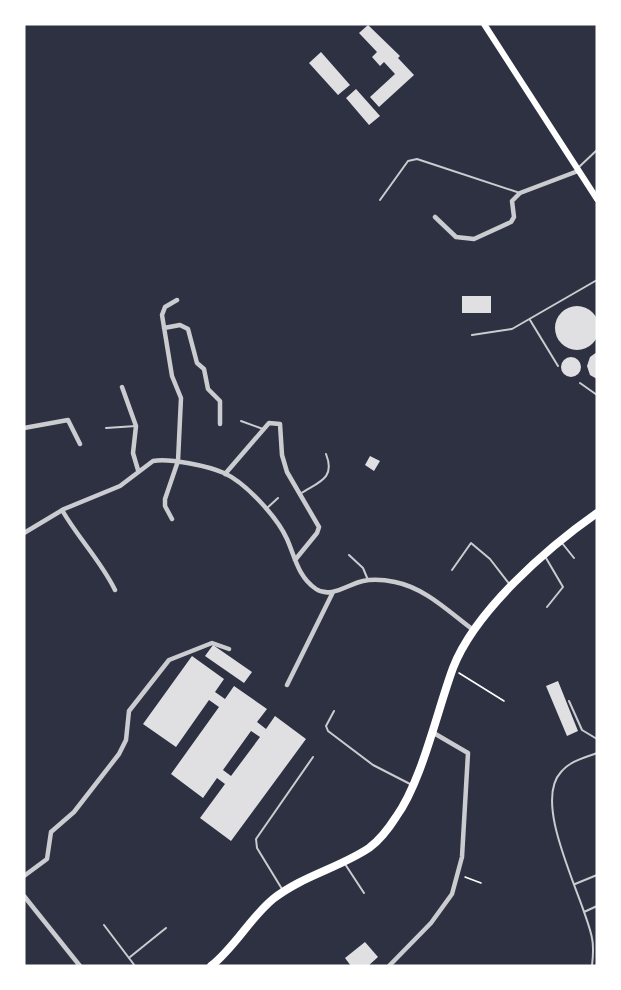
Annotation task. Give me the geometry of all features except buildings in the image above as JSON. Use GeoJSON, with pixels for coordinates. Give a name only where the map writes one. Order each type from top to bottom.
{"type":"FeatureCollection","features":[{"type":"Feature","properties":{"kind":"highway"},"geometry":{"type":"LineString","coordinates":[[211,966],[228,952],[271,901],[283,892],[371,847],[383,835],[398,814],[412,785],[453,669],[472,629],[544,555],[597,513]]}},
{"type":"Feature","properties":{"kind":"main road"},"geometry":{"type":"LineString","coordinates":[[484,24],[597,199]]}},
{"type":"Feature","properties":{"kind":"street"},"geometry":{"type":"LineString","coordinates":[[435,217],[456,237],[474,238],[513,220],[512,201],[520,193],[578,170]]}},
{"type":"Feature","properties":{"kind":"street"},"geometry":{"type":"LineString","coordinates":[[172,519],[165,506],[165,499],[177,461],[181,398],[172,376],[162,310],[177,300]]}},
{"type":"Feature","properties":{"kind":"street"},"geometry":{"type":"LineString","coordinates":[[164,328],[180,325],[188,329],[197,363],[204,369],[208,389],[220,401],[220,424]]}},
{"type":"Feature","properties":{"kind":"street"},"geometry":{"type":"LineString","coordinates":[[122,387],[136,426],[133,453],[138,470]]}},
{"type":"Feature","properties":{"kind":"street"},"geometry":{"type":"LineString","coordinates":[[24,428],[68,420],[80,444]]}},
{"type":"Feature","properties":{"kind":"street"},"geometry":{"type":"LineString","coordinates":[[225,474],[263,429],[272,422],[280,424],[283,462],[319,527],[317,533],[295,560]]}},
{"type":"Feature","properties":{"kind":"street"},"geometry":{"type":"LineString","coordinates":[[24,533],[62,510],[120,486],[153,460],[177,461],[225,474],[266,509],[287,539],[302,575],[323,593],[369,580],[394,582],[420,591],[472,629]]}},
{"type":"Feature","properties":{"kind":"street"},"geometry":{"type":"LineString","coordinates":[[62,510],[87,548],[107,572],[116,590]]}},
{"type":"Feature","properties":{"kind":"street"},"geometry":{"type":"LineString","coordinates":[[287,685],[333,592]]}},
{"type":"Feature","properties":{"kind":"street"},"geometry":{"type":"LineString","coordinates":[[24,876],[47,859],[51,832],[74,812],[119,754],[126,740],[129,711],[169,660],[212,644],[229,649]]}},
{"type":"Feature","properties":{"kind":"street"},"geometry":{"type":"LineString","coordinates":[[389,966],[431,923],[452,894],[458,874],[463,846],[468,753],[432,732]]}},
{"type":"Feature","properties":{"kind":"street"},"geometry":{"type":"LineString","coordinates":[[24,896],[80,966]]}},
{"type":"Feature","properties":{"kind":"lane"},"geometry":{"type":"LineString","coordinates":[[578,170],[597,150]]}},
{"type":"Feature","properties":{"kind":"lane"},"geometry":{"type":"LineString","coordinates":[[380,200],[408,161],[417,159],[520,193]]}},
{"type":"Feature","properties":{"kind":"lane"},"geometry":{"type":"LineString","coordinates":[[472,334],[512,329],[597,280]]}},
{"type":"Feature","properties":{"kind":"lane"},"geometry":{"type":"LineString","coordinates":[[529,319],[558,366]]}},
{"type":"Feature","properties":{"kind":"lane"},"geometry":{"type":"LineString","coordinates":[[580,383],[597,395]]}},
{"type":"Feature","properties":{"kind":"lane"},"geometry":{"type":"LineString","coordinates":[[241,421],[263,429]]}},
{"type":"Feature","properties":{"kind":"lane"},"geometry":{"type":"LineString","coordinates":[[106,428],[136,426]]}},
{"type":"Feature","properties":{"kind":"lane"},"geometry":{"type":"LineString","coordinates":[[300,494],[328,475],[331,466],[326,454]]}},
{"type":"Feature","properties":{"kind":"lane"},"geometry":{"type":"LineString","coordinates":[[266,509],[278,498]]}},
{"type":"Feature","properties":{"kind":"lane"},"geometry":{"type":"LineString","coordinates":[[561,541],[574,558]]}},
{"type":"Feature","properties":{"kind":"lane"},"geometry":{"type":"LineString","coordinates":[[452,570],[471,543],[490,559],[512,587]]}},
{"type":"Feature","properties":{"kind":"lane"},"geometry":{"type":"LineString","coordinates":[[349,555],[363,568],[369,580]]}},
{"type":"Feature","properties":{"kind":"lane"},"geometry":{"type":"LineString","coordinates":[[544,555],[563,587],[547,607]]}},
{"type":"Feature","properties":{"kind":"lane"},"geometry":{"type":"LineString","coordinates":[[569,701],[582,730],[597,739]]}},
{"type":"Feature","properties":{"kind":"lane"},"geometry":{"type":"LineString","coordinates":[[334,711],[326,726],[328,731],[373,765],[412,785]]}},
{"type":"Feature","properties":{"kind":"lane"},"geometry":{"type":"LineString","coordinates":[[592,966],[592,938],[575,884],[561,852],[553,817],[554,784],[559,773],[570,763],[597,753]]}},
{"type":"Feature","properties":{"kind":"lane"},"geometry":{"type":"LineString","coordinates":[[283,892],[256,848],[256,839],[313,757]]}},
{"type":"Feature","properties":{"kind":"lane"},"geometry":{"type":"LineString","coordinates":[[344,862],[364,893]]}},
{"type":"Feature","properties":{"kind":"lane"},"geometry":{"type":"LineString","coordinates":[[575,884],[597,875]]}},
{"type":"Feature","properties":{"kind":"lane"},"geometry":{"type":"LineString","coordinates":[[584,912],[597,906]]}},
{"type":"Feature","properties":{"kind":"lane"},"geometry":{"type":"LineString","coordinates":[[104,925],[135,966]]}},
{"type":"Feature","properties":{"kind":"lane"},"geometry":{"type":"LineString","coordinates":[[130,957],[166,928]]}},
{"type":"Feature","properties":{"kind":"path"},"geometry":{"type":"LineString","coordinates":[[453,669],[504,701]]}},
{"type":"Feature","properties":{"kind":"path"},"geometry":{"type":"LineString","coordinates":[[458,874],[481,883]]}}]}
